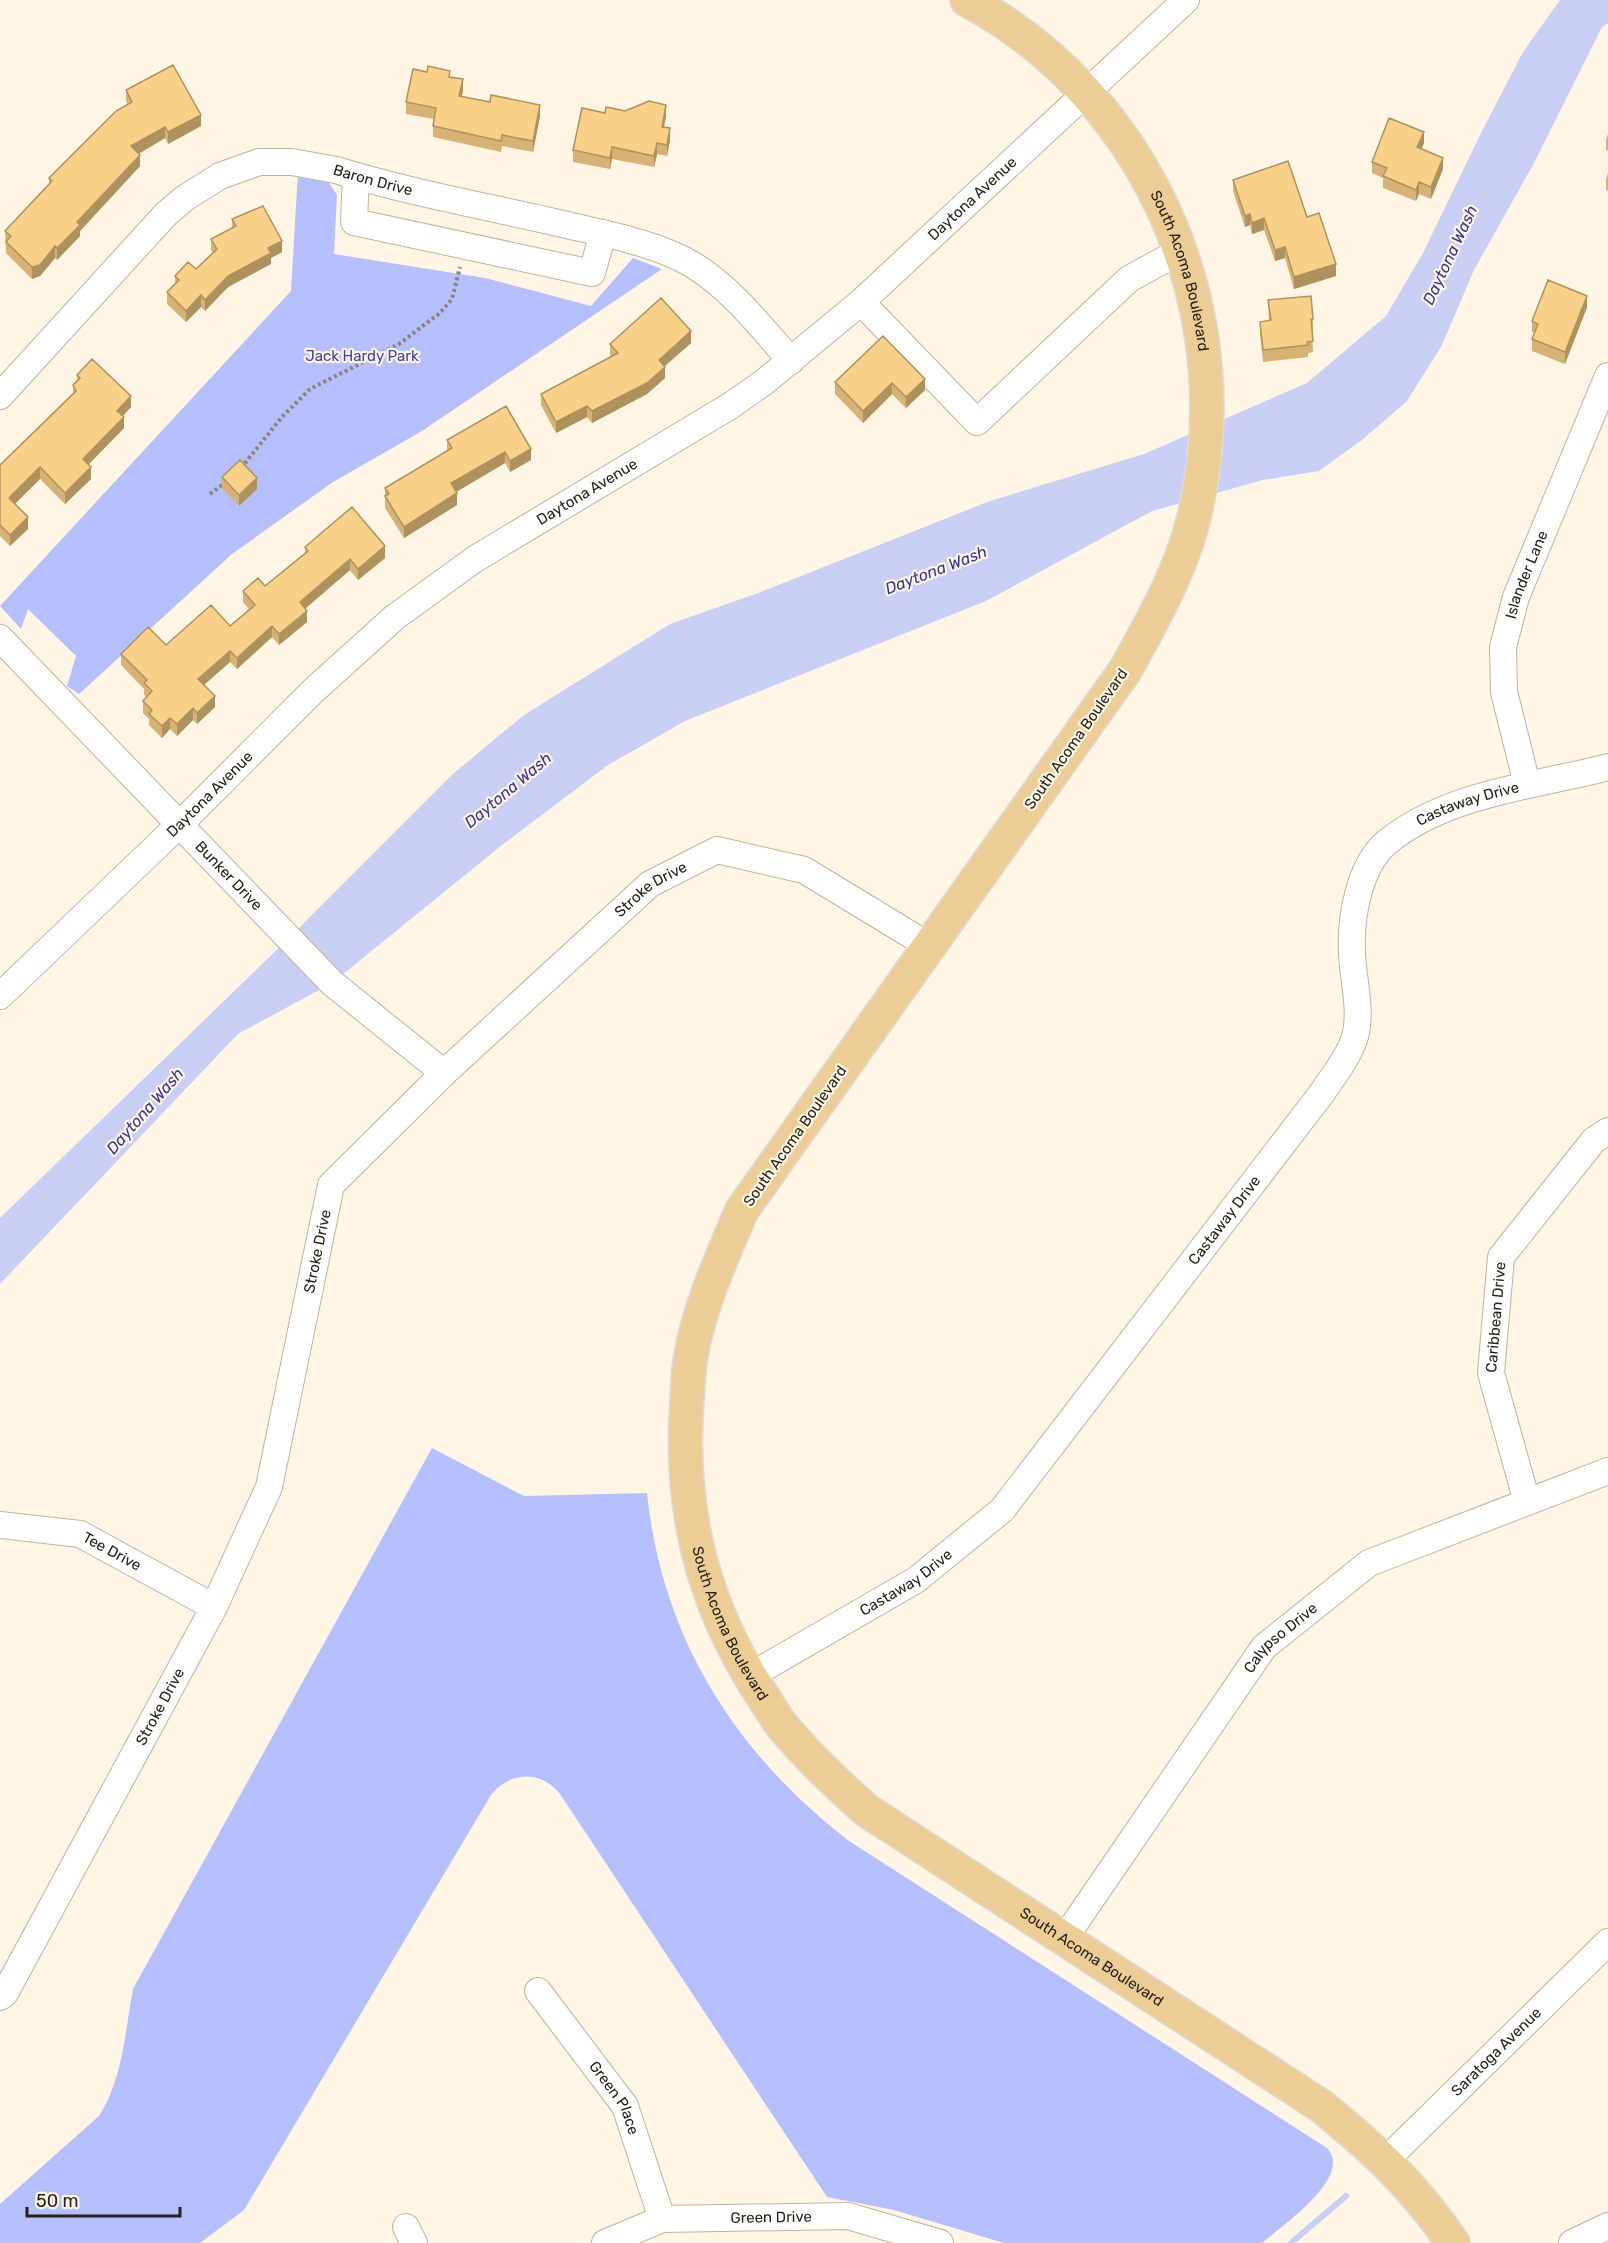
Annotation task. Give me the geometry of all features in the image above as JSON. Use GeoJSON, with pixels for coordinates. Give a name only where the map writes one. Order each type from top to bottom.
{"type":"FeatureCollection","features":[{"type":"Feature","properties":{"kind":"main road","name":"South Acoma Boulevard"},"geometry":{"type":"LineString","coordinates":[[967,0],[1040,48],[1086,92],[1120,131],[1150,182],[1182,250],[1195,299],[1203,348],[1207,401],[1204,455],[1192,526],[1166,595],[1126,669],[742,1210],[713,1280],[691,1355],[684,1434],[688,1505],[702,1573],[724,1629],[750,1676],[782,1725],[821,1769],[866,1810],[1321,2106],[1385,2162],[1426,2203],[1453,2243]]}},
{"type":"Feature","properties":{"kind":"street","name":"Daytona Avenue"},"geometry":{"type":"LineString","coordinates":[[0,996],[180,824],[313,691],[395,617],[475,559],[730,406],[791,361],[861,302],[1186,0]]}},
{"type":"Feature","properties":{"kind":"street","name":"Baron Drive"},"geometry":{"type":"LineString","coordinates":[[0,396],[166,214],[220,176],[259,162],[292,162],[603,233],[693,264],[723,289],[791,361]]}},
{"type":"Feature","properties":{"kind":"street"},"geometry":{"type":"LineString","coordinates":[[356,176],[354,222],[592,273],[603,233]]}},
{"type":"Feature","properties":{"kind":"street"},"geometry":{"type":"LineString","coordinates":[[861,302],[977,422],[1130,279],[1182,250]]}},
{"type":"Feature","properties":{"kind":"street","name":"Islander Lane"},"geometry":{"type":"LineString","coordinates":[[1527,784],[1504,692],[1503,647],[1516,597],[1608,376]]}},
{"type":"Feature","properties":{"kind":"street","name":"Bunker Drive"},"geometry":{"type":"LineString","coordinates":[[0,639],[332,983],[444,1074]]}},
{"type":"Feature","properties":{"kind":"street","name":"Castaway Drive"},"geometry":{"type":"LineString","coordinates":[[750,1676],[916,1580],[1002,1510],[1322,1093],[1353,1045],[1358,1020],[1352,951],[1352,910],[1365,874],[1384,844],[1423,820],[1467,801],[1527,784],[1608,766]]}},
{"type":"Feature","properties":{"kind":"street","name":"Stroke Drive"},"geometry":{"type":"LineString","coordinates":[[0,1997],[5,1993],[214,1608],[269,1486],[331,1185],[444,1074],[651,884],[717,850],[804,870],[929,946]]}},
{"type":"Feature","properties":{"kind":"street","name":"Caribbean Drive"},"geometry":{"type":"LineString","coordinates":[[1527,1502],[1491,1373],[1501,1257],[1594,1140],[1608,1131]]}},
{"type":"Feature","properties":{"kind":"street","name":"Calypso Drive"},"geometry":{"type":"LineString","coordinates":[[1064,1939],[1264,1647],[1369,1563],[1608,1471]]}},
{"type":"Feature","properties":{"kind":"street","name":"Tee Drive"},"geometry":{"type":"LineString","coordinates":[[0,1525],[80,1534],[214,1608]]}},
{"type":"Feature","properties":{"kind":"street","name":"Saratoga Avenue"},"geometry":{"type":"LineString","coordinates":[[1385,2162],[1608,1942]]}},
{"type":"Feature","properties":{"kind":"street","name":"Green Place"},"geometry":{"type":"LineString","coordinates":[[538,1991],[625,2106],[662,2219]]}},
{"type":"Feature","properties":{"kind":"street","name":"Green Drive"},"geometry":{"type":"LineString","coordinates":[[605,2243],[662,2219],[848,2216],[940,2243]]}},
{"type":"Feature","properties":{"kind":"street"},"geometry":{"type":"LineString","coordinates":[[1572,2243],[1608,2226]]}},
{"type":"Feature","properties":{"kind":"path"},"geometry":{"type":"LineString","coordinates":[[210,494],[241,467],[282,417],[310,389],[399,344],[440,313],[452,299],[463,246]]}},
{"type":"Feature","properties":{"kind":"green space","name":"Jack Hardy Park"},"geometry":{"type":"Polygon","coordinates":[[[298,172],[328,181],[337,195],[334,254],[485,278],[591,306],[633,258],[662,269],[422,431],[333,482],[232,554],[79,694],[67,686],[76,656],[28,609],[21,629],[0,606],[291,291],[298,172]]]}},
{"type":"Feature","properties":{"kind":"green space"},"geometry":{"type":"Polygon","coordinates":[[[432,1448],[524,1496],[647,1493],[655,1546],[669,1596],[687,1644],[711,1688],[739,1730],[771,1770],[808,1807],[849,1841],[1327,2148],[1333,2160],[1331,2173],[1324,2186],[1298,2213],[1262,2243],[1004,2243],[894,2210],[827,2197],[560,1794],[544,1781],[526,1776],[507,1781],[491,1795],[244,2210],[200,2243],[0,2243],[0,2204],[99,2116],[107,2102],[122,2054],[133,1989],[432,1448]]]}},
{"type":"Feature","properties":{"kind":"water","name":"Daytona Wash"},"geometry":{"type":"Polygon","coordinates":[[[1560,0],[1608,0],[1608,23],[1602,27],[1534,163],[1474,270],[1442,345],[1407,401],[1362,440],[1319,471],[1263,480],[1152,511],[986,601],[685,721],[608,765],[502,845],[332,983],[238,1034],[0,1284],[0,1218],[289,938],[454,773],[524,715],[670,624],[761,592],[990,501],[1144,454],[1307,383],[1386,316],[1423,253],[1523,52],[1560,0]]]}},
{"type":"Feature","properties":{"kind":"building"},"geometry":{"type":"Polygon","coordinates":[[[173,65],[201,115],[168,132],[165,127],[131,146],[140,155],[77,222],[80,225],[57,248],[55,246],[40,265],[32,267],[6,242],[11,236],[5,231],[52,181],[49,178],[116,111],[132,102],[126,90],[173,65]]]}},
{"type":"Feature","properties":{"kind":"building"},"geometry":{"type":"Polygon","coordinates":[[[428,66],[450,71],[449,77],[463,79],[459,96],[490,102],[491,95],[540,105],[533,141],[502,135],[501,141],[433,126],[436,108],[406,102],[413,69],[427,72],[428,66]]]}},
{"type":"Feature","properties":{"kind":"building"},"geometry":{"type":"Polygon","coordinates":[[[649,101],[666,105],[662,127],[670,128],[667,145],[657,143],[654,156],[612,147],[610,158],[573,150],[582,108],[605,113],[606,107],[625,111],[649,101]]]}},
{"type":"Feature","properties":{"kind":"building"},"geometry":{"type":"Polygon","coordinates":[[[1389,118],[1424,132],[1417,147],[1443,158],[1431,187],[1419,182],[1416,190],[1383,176],[1387,168],[1372,162],[1389,118]]]}},
{"type":"Feature","properties":{"kind":"building"},"geometry":{"type":"Polygon","coordinates":[[[1288,161],[1307,217],[1319,213],[1336,264],[1294,277],[1285,247],[1275,250],[1264,218],[1252,223],[1250,214],[1245,216],[1233,180],[1288,161]]]}},
{"type":"Feature","properties":{"kind":"building"},"geometry":{"type":"Polygon","coordinates":[[[263,206],[282,241],[268,248],[271,253],[228,276],[205,300],[201,295],[186,311],[167,292],[179,280],[175,276],[188,262],[196,269],[217,249],[211,239],[236,226],[232,219],[263,206]]]}},
{"type":"Feature","properties":{"kind":"building"},"geometry":{"type":"Polygon","coordinates":[[[1548,280],[1587,296],[1565,352],[1532,339],[1538,324],[1532,321],[1548,280]]]}},
{"type":"Feature","properties":{"kind":"building"},"geometry":{"type":"Polygon","coordinates":[[[1311,296],[1313,341],[1307,342],[1308,345],[1263,350],[1260,322],[1271,320],[1268,300],[1311,296]]]}},
{"type":"Feature","properties":{"kind":"building"},"geometry":{"type":"Polygon","coordinates":[[[661,298],[691,331],[659,360],[665,367],[647,383],[592,411],[587,406],[556,422],[541,394],[618,353],[610,344],[661,298]]]}},
{"type":"Feature","properties":{"kind":"building"},"geometry":{"type":"Polygon","coordinates":[[[883,336],[925,379],[906,397],[892,383],[863,411],[835,382],[883,336]]]}},
{"type":"Feature","properties":{"kind":"building"},"geometry":{"type":"Polygon","coordinates":[[[92,359],[131,396],[117,411],[124,417],[83,459],[91,467],[65,493],[40,467],[9,498],[28,517],[10,535],[0,525],[0,465],[76,391],[73,385],[80,378],[77,375],[92,359]]]}},
{"type":"Feature","properties":{"kind":"building"},"geometry":{"type":"Polygon","coordinates":[[[506,406],[531,449],[510,461],[505,452],[451,483],[457,493],[404,527],[385,496],[389,494],[385,488],[452,448],[447,440],[506,406]]]}},
{"type":"Feature","properties":{"kind":"building"},"geometry":{"type":"Polygon","coordinates":[[[240,460],[257,478],[239,495],[222,477],[240,460]]]}},
{"type":"Feature","properties":{"kind":"building"},"geometry":{"type":"Polygon","coordinates":[[[352,507],[385,546],[358,569],[350,559],[300,602],[307,611],[279,634],[272,626],[237,658],[230,651],[198,679],[215,696],[197,713],[193,708],[177,724],[170,718],[162,726],[149,714],[152,710],[143,701],[152,691],[144,683],[147,680],[121,654],[148,627],[166,645],[211,605],[230,626],[255,605],[243,591],[258,578],[265,586],[308,551],[305,547],[352,507]]]}},
{"type":"Feature","properties":{"kind":"waterway"},"geometry":{"type":"LineString","coordinates":[[1291,2243],[1346,2196]]}}]}
